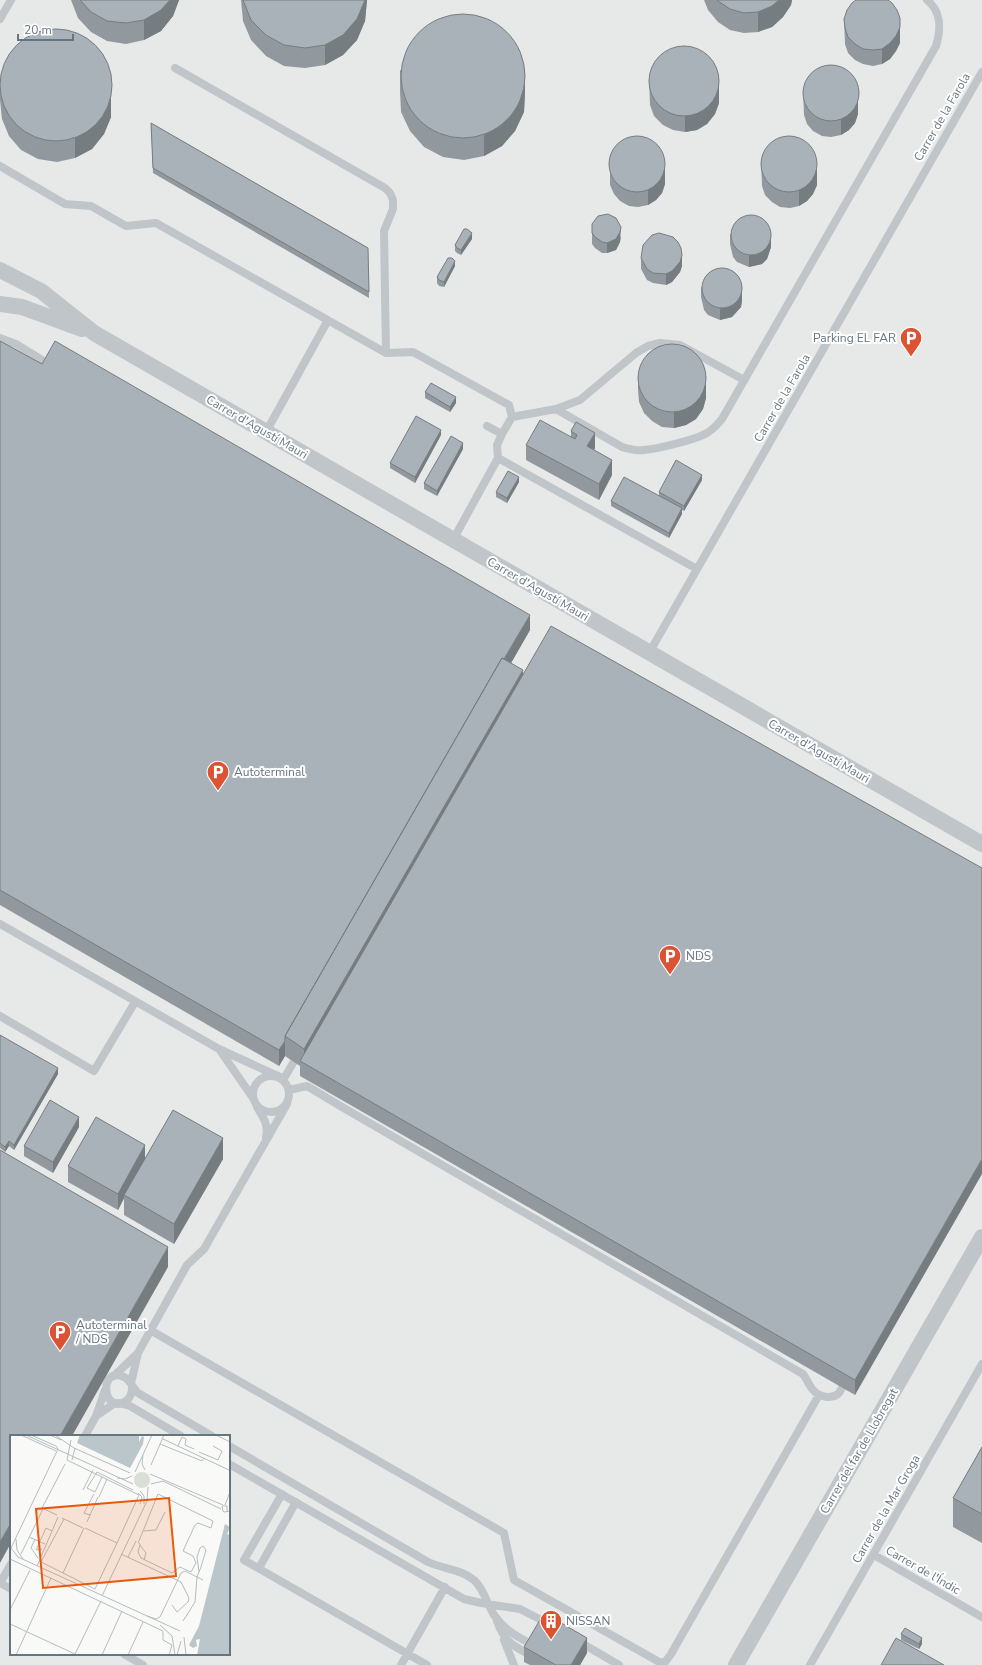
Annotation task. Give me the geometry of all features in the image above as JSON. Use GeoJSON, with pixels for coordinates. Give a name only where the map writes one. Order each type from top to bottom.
{"type":"FeatureCollection","features":[{"type":"Feature","properties":{"kind":"street"},"geometry":{"type":"LineString","coordinates":[[0,270],[41,291],[94,333]]}},
{"type":"Feature","properties":{"kind":"street"},"geometry":{"type":"LineString","coordinates":[[0,304],[22,307],[94,333]]}},
{"type":"Feature","properties":{"kind":"street","name":"Carrer d'Agustí Mauri"},"geometry":{"type":"LineString","coordinates":[[94,333],[982,844]]}},
{"type":"Feature","properties":{"kind":"street","name":"Carrer del far de Llobregat"},"geometry":{"type":"LineString","coordinates":[[736,1665],[982,1237]]}},
{"type":"Feature","properties":{"kind":"lane"},"geometry":{"type":"LineString","coordinates":[[0,19],[11,0]]}},
{"type":"Feature","properties":{"kind":"lane"},"geometry":{"type":"LineString","coordinates":[[556,409],[622,447],[633,450],[644,450],[697,438],[706,434],[722,420],[936,46],[940,34],[940,22],[937,12],[927,0]]}},
{"type":"Feature","properties":{"kind":"lane"},"geometry":{"type":"LineString","coordinates":[[175,68],[385,188],[390,193],[393,200],[393,209],[384,231],[386,353]]}},
{"type":"Feature","properties":{"kind":"lane","name":"Carrer de la Farola"},"geometry":{"type":"LineString","coordinates":[[649,652],[982,72]]}},
{"type":"Feature","properties":{"kind":"lane"},"geometry":{"type":"LineString","coordinates":[[0,166],[64,204],[91,206],[126,226],[156,223],[386,353],[413,352],[509,405],[512,417],[496,445],[498,458],[453,540]]}},
{"type":"Feature","properties":{"kind":"lane"},"geometry":{"type":"LineString","coordinates":[[266,432],[328,320]]}},
{"type":"Feature","properties":{"kind":"lane"},"geometry":{"type":"LineString","coordinates":[[0,338],[16,344],[50,365]]}},
{"type":"Feature","properties":{"kind":"lane"},"geometry":{"type":"LineString","coordinates":[[512,417],[556,409],[580,400],[636,353],[648,346],[660,343],[680,345],[744,380]]}},
{"type":"Feature","properties":{"kind":"lane"},"geometry":{"type":"LineString","coordinates":[[487,426],[502,434]]}},
{"type":"Feature","properties":{"kind":"lane"},"geometry":{"type":"LineString","coordinates":[[498,458],[697,569]]}},
{"type":"Feature","properties":{"kind":"lane"},"geometry":{"type":"LineString","coordinates":[[0,924],[219,1050],[282,1078],[289,1090],[290,1098],[287,1104],[204,1249],[187,1265],[138,1353],[130,1397],[124,1402],[117,1403],[96,1416]]}},
{"type":"Feature","properties":{"kind":"lane"},"geometry":{"type":"LineString","coordinates":[[0,1016],[94,1071],[136,1002]]}},
{"type":"Feature","properties":{"kind":"lane"},"geometry":{"type":"LineString","coordinates":[[282,1078],[303,1045]]}},
{"type":"Feature","properties":{"kind":"lane"},"geometry":{"type":"LineString","coordinates":[[219,1050],[255,1101],[265,1111],[271,1112],[283,1108],[287,1104]]}},
{"type":"Feature","properties":{"kind":"lane"},"geometry":{"type":"LineString","coordinates":[[265,1141],[267,1128],[255,1101],[253,1092],[258,1081],[268,1075],[282,1078]]}},
{"type":"Feature","properties":{"kind":"lane"},"geometry":{"type":"LineString","coordinates":[[289,1090],[307,1086],[803,1374],[811,1388],[819,1395],[829,1397],[835,1396],[850,1374]]}},
{"type":"Feature","properties":{"kind":"lane"},"geometry":{"type":"LineString","coordinates":[[150,1330],[504,1533],[514,1580],[661,1663],[666,1661],[671,1654],[819,1395]]}},
{"type":"Feature","properties":{"kind":"lane"},"geometry":{"type":"LineString","coordinates":[[86,1435],[96,1416],[107,1382],[138,1353]]}},
{"type":"Feature","properties":{"kind":"lane","name":"Carrer de la Mar Groga"},"geometry":{"type":"LineString","coordinates":[[810,1665],[982,1364]]}},
{"type":"Feature","properties":{"kind":"lane"},"geometry":{"type":"LineString","coordinates":[[114,1376],[124,1377],[138,1393],[210,1435]]}},
{"type":"Feature","properties":{"kind":"lane"},"geometry":{"type":"LineString","coordinates":[[105,1390],[108,1398],[117,1403],[130,1406],[179,1435]]}},
{"type":"Feature","properties":{"kind":"lane"},"geometry":{"type":"LineString","coordinates":[[230,1447],[428,1562],[436,1566],[461,1573],[472,1579],[477,1584],[494,1614],[514,1665]]}},
{"type":"Feature","properties":{"kind":"lane"},"geometry":{"type":"LineString","coordinates":[[230,1465],[464,1599],[520,1609],[554,1627]]}},
{"type":"Feature","properties":{"kind":"lane"},"geometry":{"type":"LineString","coordinates":[[282,1494],[244,1560],[427,1665]]}},
{"type":"Feature","properties":{"kind":"lane"},"geometry":{"type":"LineString","coordinates":[[259,1568],[296,1502]]}},
{"type":"Feature","properties":{"kind":"lane","name":"Carrer de l'Índic"},"geometry":{"type":"LineString","coordinates":[[874,1555],[982,1617]]}},
{"type":"Feature","properties":{"kind":"lane"},"geometry":{"type":"LineString","coordinates":[[10,1566],[0,1583],[10,1588]]}},
{"type":"Feature","properties":{"kind":"lane"},"geometry":{"type":"LineString","coordinates":[[401,1665],[445,1588]]}},
{"type":"Feature","properties":{"kind":"lane"},"geometry":{"type":"LineString","coordinates":[[494,1614],[501,1624],[512,1633],[533,1645]]}},
{"type":"Feature","properties":{"kind":"lane"},"geometry":{"type":"LineString","coordinates":[[502,1635],[510,1644],[528,1654]]}},
{"type":"Feature","properties":{"kind":"lane"},"geometry":{"type":"LineString","coordinates":[[567,1635],[619,1665]]}},
{"type":"Feature","properties":{"kind":"lane"},"geometry":{"type":"LineString","coordinates":[[126,1655],[143,1665]]}},
{"type":"Feature","properties":{"kind":"shaded area"},"geometry":{"type":"Polygon","coordinates":[[[0,0],[982,0],[982,1665],[0,1665],[0,0]]]}},
{"type":"Feature","properties":{"kind":"building"},"geometry":{"type":"Polygon","coordinates":[[[80,0],[170,0],[161,10],[144,20],[126,23],[107,21],[91,12],[80,0]]]}},
{"type":"Feature","properties":{"kind":"building"},"geometry":{"type":"Polygon","coordinates":[[[243,0],[365,0],[357,19],[343,35],[325,45],[305,48],[284,45],[266,35],[251,20],[243,0]]]}},
{"type":"Feature","properties":{"kind":"building"},"geometry":{"type":"Polygon","coordinates":[[[717,0],[779,0],[772,6],[758,12],[744,13],[730,9],[717,0]]]}},
{"type":"Feature","properties":{"kind":"building"},"geometry":{"type":"Polygon","coordinates":[[[856,0],[888,0],[897,10],[900,18],[900,27],[896,36],[882,49],[863,49],[848,37],[844,19],[847,10],[856,0]]]}},
{"type":"Feature","properties":{"kind":"building"},"geometry":{"type":"Polygon","coordinates":[[[469,14],[487,18],[498,24],[511,36],[521,52],[525,76],[521,100],[515,111],[503,124],[481,136],[457,138],[439,134],[428,128],[415,116],[403,94],[401,70],[405,52],[411,41],[423,28],[445,16],[469,14]]]}},
{"type":"Feature","properties":{"kind":"building"},"geometry":{"type":"Polygon","coordinates":[[[56,29],[67,30],[77,34],[87,39],[95,46],[102,54],[107,64],[111,74],[111,96],[107,106],[102,116],[95,124],[87,131],[77,136],[67,140],[56,141],[45,140],[35,136],[25,131],[17,124],[10,116],[5,106],[1,96],[0,85],[1,74],[5,64],[10,54],[17,46],[25,39],[35,34],[45,30],[56,29]]]}},
{"type":"Feature","properties":{"kind":"building"},"geometry":{"type":"Polygon","coordinates":[[[684,46],[697,49],[709,56],[716,68],[719,81],[716,94],[709,106],[697,113],[684,116],[671,113],[659,106],[652,94],[649,81],[652,68],[659,56],[671,49],[684,46]]]}},
{"type":"Feature","properties":{"kind":"building"},"geometry":{"type":"Polygon","coordinates":[[[831,65],[842,67],[851,73],[857,82],[859,93],[857,104],[851,113],[842,119],[831,121],[820,119],[811,113],[805,104],[803,93],[805,82],[811,73],[820,67],[831,65]]]}},
{"type":"Feature","properties":{"kind":"building"},"geometry":{"type":"Polygon","coordinates":[[[151,123],[368,248],[369,292],[153,168],[151,123]]]}},
{"type":"Feature","properties":{"kind":"building"},"geometry":{"type":"Polygon","coordinates":[[[637,136],[648,138],[657,144],[663,153],[665,164],[663,175],[657,184],[648,190],[637,192],[626,190],[617,184],[611,175],[609,164],[611,153],[617,144],[626,138],[637,136]]]}},
{"type":"Feature","properties":{"kind":"building"},"geometry":{"type":"Polygon","coordinates":[[[789,136],[800,138],[809,144],[815,153],[817,164],[815,175],[809,184],[800,190],[789,192],[778,190],[769,184],[763,175],[761,164],[763,153],[769,144],[778,138],[789,136]]]}},
{"type":"Feature","properties":{"kind":"building"},"geometry":{"type":"Polygon","coordinates":[[[608,214],[616,218],[621,227],[616,239],[607,243],[602,242],[595,237],[592,233],[592,224],[598,216],[608,214]]]}},
{"type":"Feature","properties":{"kind":"building"},"geometry":{"type":"Polygon","coordinates":[[[755,215],[762,218],[768,224],[771,235],[770,243],[762,252],[755,255],[747,255],[740,252],[732,243],[731,231],[734,224],[743,216],[755,215]]]}},
{"type":"Feature","properties":{"kind":"building"},"geometry":{"type":"Polygon","coordinates":[[[464,229],[467,229],[472,233],[461,250],[455,245],[464,229]]]}},
{"type":"Feature","properties":{"kind":"building"},"geometry":{"type":"Polygon","coordinates":[[[659,233],[673,237],[681,248],[682,255],[680,262],[672,271],[666,274],[653,273],[647,269],[641,258],[643,245],[652,235],[659,233]]]}},
{"type":"Feature","properties":{"kind":"building"},"geometry":{"type":"Polygon","coordinates":[[[448,258],[452,258],[455,261],[444,282],[439,280],[437,277],[448,258]]]}},
{"type":"Feature","properties":{"kind":"building"},"geometry":{"type":"Polygon","coordinates":[[[726,268],[733,271],[739,277],[742,288],[741,296],[733,305],[726,308],[718,308],[711,305],[703,296],[702,284],[705,277],[714,269],[726,268]]]}},
{"type":"Feature","properties":{"kind":"building","name":"Autoterminal"},"geometry":{"type":"Polygon","coordinates":[[[0,341],[42,364],[55,341],[530,615],[504,659],[502,658],[285,1036],[285,1041],[279,1050],[0,890],[0,341]]]}},
{"type":"Feature","properties":{"kind":"building"},"geometry":{"type":"Polygon","coordinates":[[[665,344],[679,344],[691,350],[700,359],[706,371],[704,391],[696,402],[685,410],[679,412],[665,412],[659,410],[648,402],[640,391],[638,385],[638,371],[640,365],[648,354],[659,346],[665,344]]]}},
{"type":"Feature","properties":{"kind":"building"},"geometry":{"type":"Polygon","coordinates":[[[431,383],[456,397],[450,407],[425,392],[431,383]]]}},
{"type":"Feature","properties":{"kind":"building"},"geometry":{"type":"Polygon","coordinates":[[[416,416],[441,430],[415,477],[390,463],[416,416]]]}},
{"type":"Feature","properties":{"kind":"building"},"geometry":{"type":"Polygon","coordinates":[[[540,420],[575,439],[577,435],[571,431],[576,422],[595,433],[587,446],[612,460],[599,484],[526,445],[540,420]]]}},
{"type":"Feature","properties":{"kind":"building"},"geometry":{"type":"Polygon","coordinates":[[[451,436],[463,443],[437,491],[424,483],[451,436]]]}},
{"type":"Feature","properties":{"kind":"building"},"geometry":{"type":"Polygon","coordinates":[[[676,460],[702,475],[684,506],[659,492],[676,460]]]}},
{"type":"Feature","properties":{"kind":"building"},"geometry":{"type":"Polygon","coordinates":[[[508,471],[519,477],[507,498],[496,492],[508,471]]]}},
{"type":"Feature","properties":{"kind":"building"},"geometry":{"type":"Polygon","coordinates":[[[624,477],[682,508],[669,533],[611,501],[624,477]]]}},
{"type":"Feature","properties":{"kind":"building","name":"NDS"},"geometry":{"type":"Polygon","coordinates":[[[551,626],[982,868],[982,1159],[855,1380],[300,1061],[551,626]]]}},
{"type":"Feature","properties":{"kind":"building"},"geometry":{"type":"Polygon","coordinates":[[[502,658],[523,670],[304,1049],[285,1036],[502,658]]]}},
{"type":"Feature","properties":{"kind":"building"},"geometry":{"type":"Polygon","coordinates":[[[0,1035],[58,1068],[14,1145],[9,1141],[5,1147],[0,1143],[0,1035]]]}},
{"type":"Feature","properties":{"kind":"building"},"geometry":{"type":"Polygon","coordinates":[[[50,1100],[79,1117],[53,1162],[24,1146],[50,1100]]]}},
{"type":"Feature","properties":{"kind":"building"},"geometry":{"type":"Polygon","coordinates":[[[173,1110],[223,1138],[174,1224],[124,1195],[173,1110]]]}},
{"type":"Feature","properties":{"kind":"building"},"geometry":{"type":"Polygon","coordinates":[[[96,1117],[145,1145],[118,1194],[68,1166],[96,1117]]]}},
{"type":"Feature","properties":{"kind":"building","name":"Autoterminal / NDS"},"geometry":{"type":"Polygon","coordinates":[[[0,1150],[168,1247],[61,1435],[10,1435],[10,1525],[0,1542],[0,1150]]]}},
{"type":"Feature","properties":{"kind":"building"},"geometry":{"type":"Polygon","coordinates":[[[982,1447],[982,1514],[953,1498],[982,1447]]]}},
{"type":"Feature","properties":{"kind":"building"},"geometry":{"type":"Polygon","coordinates":[[[544,1613],[587,1638],[571,1665],[556,1665],[524,1647],[544,1613]]]}},
{"type":"Feature","properties":{"kind":"building"},"geometry":{"type":"Polygon","coordinates":[[[905,1628],[922,1638],[919,1644],[901,1634],[905,1628]]]}},
{"type":"Feature","properties":{"kind":"building"},"geometry":{"type":"Polygon","coordinates":[[[896,1638],[944,1665],[881,1665],[896,1638]]]}},
{"type":"Feature","properties":{"kind":"place","name":"Parking EL FAR"},"geometry":{"type":"Point","coordinates":[911,358]}},
{"type":"Feature","properties":{"kind":"place","name":"Autoterminal"},"geometry":{"type":"Point","coordinates":[218,792]}},
{"type":"Feature","properties":{"kind":"place","name":"NDS"},"geometry":{"type":"Point","coordinates":[670,976]}},
{"type":"Feature","properties":{"kind":"place","name":"Autoterminal / NDS"},"geometry":{"type":"Point","coordinates":[60,1352]}},
{"type":"Feature","properties":{"kind":"place","name":"NISSAN"},"geometry":{"type":"Point","coordinates":[551,1640]}}]}
